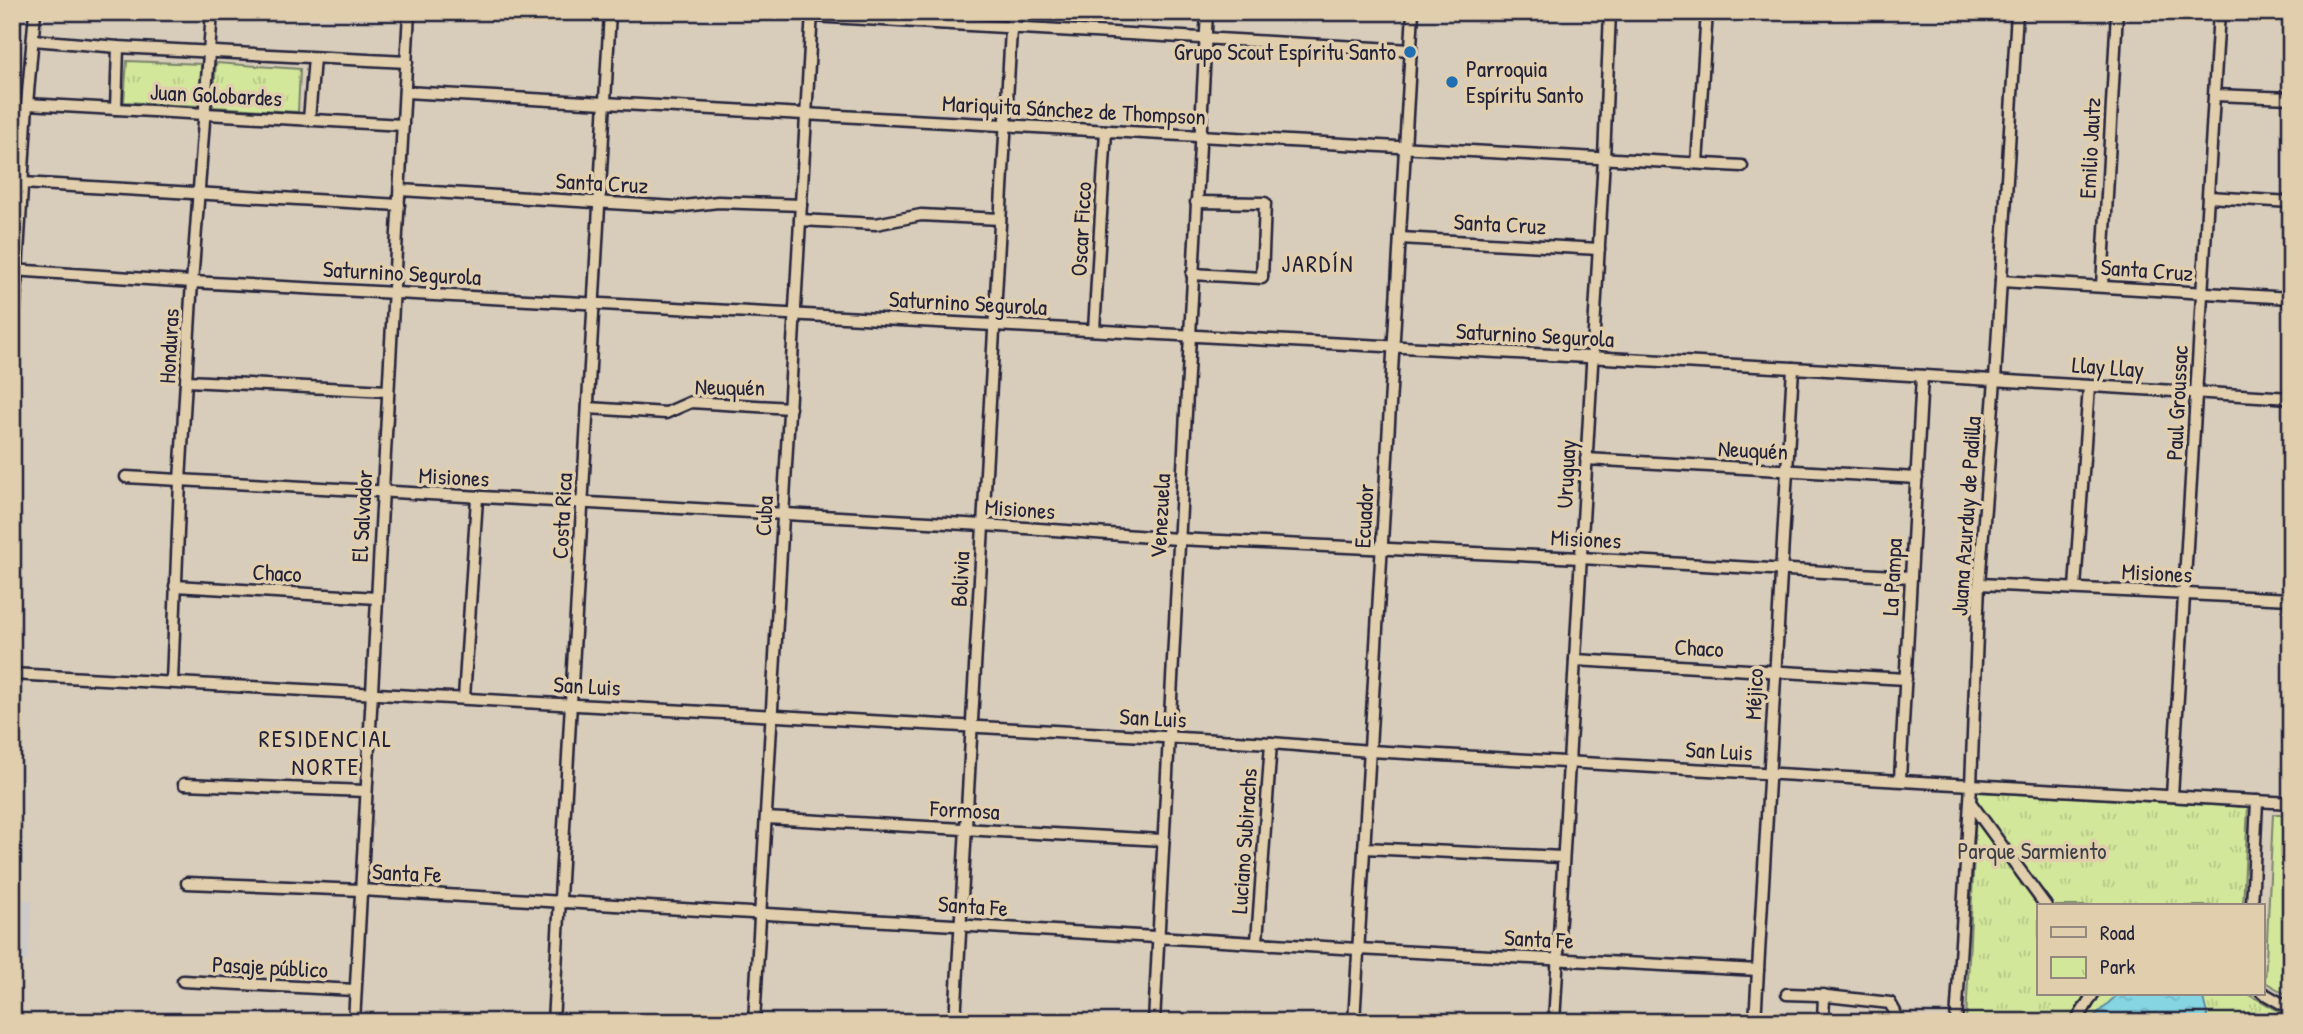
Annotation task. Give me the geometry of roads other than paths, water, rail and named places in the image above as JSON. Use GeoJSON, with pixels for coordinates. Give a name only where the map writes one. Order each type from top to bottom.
{"type":"FeatureCollection","features":[{"type":"Feature","properties":{"kind":"street"},"geometry":{"type":"LineString","coordinates":[[12,354],[15,270],[35,12]]}},
{"type":"Feature","properties":{"kind":"street","name":"Honduras"},"geometry":{"type":"LineString","coordinates":[[172,682],[180,481],[212,12]]}},
{"type":"Feature","properties":{"kind":"street","name":"El Salvador"},"geometry":{"type":"LineString","coordinates":[[354,1022],[409,12]]}},
{"type":"Feature","properties":{"kind":"street","name":"Costa Rica"},"geometry":{"type":"LineString","coordinates":[[553,1022],[610,12]]}},
{"type":"Feature","properties":{"kind":"street","name":"Bolivia"},"geometry":{"type":"LineString","coordinates":[[954,1022],[1012,12]]}},
{"type":"Feature","properties":{"kind":"street","name":"Venezuela"},"geometry":{"type":"LineString","coordinates":[[1154,1022],[1207,12]]}},
{"type":"Feature","properties":{"kind":"street","name":"Ecuador"},"geometry":{"type":"LineString","coordinates":[[1354,1022],[1413,12]]}},
{"type":"Feature","properties":{"kind":"street","name":"Uruguay"},"geometry":{"type":"LineString","coordinates":[[1554,1022],[1599,249],[1610,12]]}},
{"type":"Feature","properties":{"kind":"street"},"geometry":{"type":"LineString","coordinates":[[1697,163],[1707,12]]}},
{"type":"Feature","properties":{"kind":"street","name":"Juana Azurduy de Padilla"},"geometry":{"type":"LineString","coordinates":[[1956,1022],[1979,584],[1995,380],[2017,12]]}},
{"type":"Feature","properties":{"kind":"street","name":"Emilio Jautz"},"geometry":{"type":"LineString","coordinates":[[2102,286],[2116,12]]}},
{"type":"Feature","properties":{"kind":"street","name":"Paul Groussac"},"geometry":{"type":"LineString","coordinates":[[2172,796],[2219,12]]}},
{"type":"Feature","properties":{"kind":"street"},"geometry":{"type":"LineString","coordinates":[[812,14],[1411,50]]}},
{"type":"Feature","properties":{"kind":"street","name":"Cuba"},"geometry":{"type":"LineString","coordinates":[[754,1022],[812,14]]}},
{"type":"Feature","properties":{"kind":"street"},"geometry":{"type":"LineString","coordinates":[[33,40],[407,62]]}},
{"type":"Feature","properties":{"kind":"street"},"geometry":{"type":"LineString","coordinates":[[116,109],[118,47]]}},
{"type":"Feature","properties":{"kind":"street"},"geometry":{"type":"LineString","coordinates":[[309,120],[314,58]]}},
{"type":"Feature","properties":{"kind":"street","name":"Mariquita Sánchez de Thompson"},"geometry":{"type":"LineString","coordinates":[[405,92],[1742,166]]}},
{"type":"Feature","properties":{"kind":"street"},"geometry":{"type":"LineString","coordinates":[[2215,94],[2291,98]]}},
{"type":"Feature","properties":{"kind":"street","name":"Juan Golobardes"},"geometry":{"type":"LineString","coordinates":[[27,104],[403,125]]}},
{"type":"Feature","properties":{"kind":"street","name":"Oscar Ficco"},"geometry":{"type":"LineString","coordinates":[[1094,330],[1106,131]]}},
{"type":"Feature","properties":{"kind":"street"},"geometry":{"type":"LineString","coordinates":[[22,183],[399,205]]}},
{"type":"Feature","properties":{"kind":"street","name":"Santa Cruz"},"geometry":{"type":"LineString","coordinates":[[400,190],[676,207],[718,202],[801,205]]}},
{"type":"Feature","properties":{"kind":"street"},"geometry":{"type":"LineString","coordinates":[[2209,197],[2291,202]]}},
{"type":"Feature","properties":{"kind":"street"},"geometry":{"type":"LineString","coordinates":[[1192,274],[1262,278],[1265,203],[1196,202]]}},
{"type":"Feature","properties":{"kind":"street"},"geometry":{"type":"LineString","coordinates":[[800,220],[876,224],[921,215],[1000,219]]}},
{"type":"Feature","properties":{"kind":"street","name":"Santa Cruz"},"geometry":{"type":"LineString","coordinates":[[1400,238],[1599,249]]}},
{"type":"Feature","properties":{"kind":"street","name":"Saturnino Segurola"},"geometry":{"type":"LineString","coordinates":[[15,270],[192,282],[1922,376]]}},
{"type":"Feature","properties":{"kind":"street","name":"Santa Cruz"},"geometry":{"type":"LineString","coordinates":[[2001,281],[2291,298]]}},
{"type":"Feature","properties":{"kind":"street","name":"Méjico"},"geometry":{"type":"LineString","coordinates":[[1755,1022],[1793,368]]}},
{"type":"Feature","properties":{"kind":"street","name":"Llay Llay"},"geometry":{"type":"LineString","coordinates":[[1922,376],[2291,398]]}},
{"type":"Feature","properties":{"kind":"street","name":"La Pampa"},"geometry":{"type":"LineString","coordinates":[[1900,779],[1922,376]]}},
{"type":"Feature","properties":{"kind":"street"},"geometry":{"type":"LineString","coordinates":[[187,380],[388,391]]}},
{"type":"Feature","properties":{"kind":"street"},"geometry":{"type":"LineString","coordinates":[[2075,588],[2089,386]]}},
{"type":"Feature","properties":{"kind":"street","name":"Neuquén"},"geometry":{"type":"LineString","coordinates":[[588,408],[666,413],[691,402],[790,408]]}},
{"type":"Feature","properties":{"kind":"street","name":"Neuquén"},"geometry":{"type":"LineString","coordinates":[[1586,459],[1917,478]]}},
{"type":"Feature","properties":{"kind":"street","name":"Misiones"},"geometry":{"type":"LineString","coordinates":[[126,477],[983,525],[1178,539],[1911,577]]}},
{"type":"Feature","properties":{"kind":"street"},"geometry":{"type":"LineString","coordinates":[[464,698],[477,498]]}},
{"type":"Feature","properties":{"kind":"street","name":"Misiones"},"geometry":{"type":"LineString","coordinates":[[1979,584],[2291,600]]}},
{"type":"Feature","properties":{"kind":"street","name":"Chaco"},"geometry":{"type":"LineString","coordinates":[[175,586],[377,598]]}},
{"type":"Feature","properties":{"kind":"street","name":"Chaco"},"geometry":{"type":"LineString","coordinates":[[1575,660],[1906,679]]}},
{"type":"Feature","properties":{"kind":"street","name":"San Luis"},"geometry":{"type":"LineString","coordinates":[[12,674],[372,692],[2291,803]]}},
{"type":"Feature","properties":{"kind":"street","name":"Luciano Subirachs"},"geometry":{"type":"LineString","coordinates":[[1257,941],[1270,743]]}},
{"type":"Feature","properties":{"kind":"street"},"geometry":{"type":"LineString","coordinates":[[184,784],[366,790]]}},
{"type":"Feature","properties":{"kind":"street"},"geometry":{"type":"LineString","coordinates":[[1969,801],[2045,904]]}},
{"type":"Feature","properties":{"kind":"street"},"geometry":{"type":"LineString","coordinates":[[2252,904],[2257,801]]}},
{"type":"Feature","properties":{"kind":"street","name":"Formosa"},"geometry":{"type":"LineString","coordinates":[[766,818],[1162,840]]}},
{"type":"Feature","properties":{"kind":"street"},"geometry":{"type":"LineString","coordinates":[[1364,848],[1563,857]]}},
{"type":"Feature","properties":{"kind":"street","name":"Santa Fe"},"geometry":{"type":"LineString","coordinates":[[187,883],[361,890],[1758,970]]}},
{"type":"Feature","properties":{"kind":"street","name":"Pasaje público"},"geometry":{"type":"LineString","coordinates":[[183,981],[355,990]]}},
{"type":"Feature","properties":{"kind":"street"},"geometry":{"type":"LineString","coordinates":[[1787,994],[1824,995],[1890,1003],[1895,1012],[1894,1022]]}},
{"type":"Feature","properties":{"kind":"street"},"geometry":{"type":"LineString","coordinates":[[2264,994],[2291,1009]]}},
{"type":"Feature","properties":{"kind":"street"},"geometry":{"type":"LineString","coordinates":[[1823,1022],[1824,995]]}},
{"type":"Feature","properties":{"kind":"street"},"geometry":{"type":"LineString","coordinates":[[2076,1022],[2093,996]]}},
{"type":"Feature","properties":{"kind":"water"},"geometry":{"type":"Polygon","coordinates":[[[2116,996],[2202,996],[2207,1014],[2206,1022],[2088,1022],[2116,996]]]}},
{"type":"Feature","properties":{"kind":"place","name":"Grupo Scout Espíritu Santo"},"geometry":{"type":"Point","coordinates":[1410,52]}},
{"type":"Feature","properties":{"kind":"place","name":"Parroquia Espíritu Santo"},"geometry":{"type":"Point","coordinates":[1452,82]}},
{"type":"Feature","properties":{"kind":"district","name":"JARDÍN"},"geometry":{"type":"Point","coordinates":[1318,264]}},
{"type":"Feature","properties":{"kind":"district","name":"RESIDENCIAL NORTE"},"geometry":{"type":"Point","coordinates":[326,753]}},
{"type":"Feature","properties":{"kind":"park label","name":"Parque Sarmiento"},"geometry":{"type":"Point","coordinates":[2032,851]}}]}
